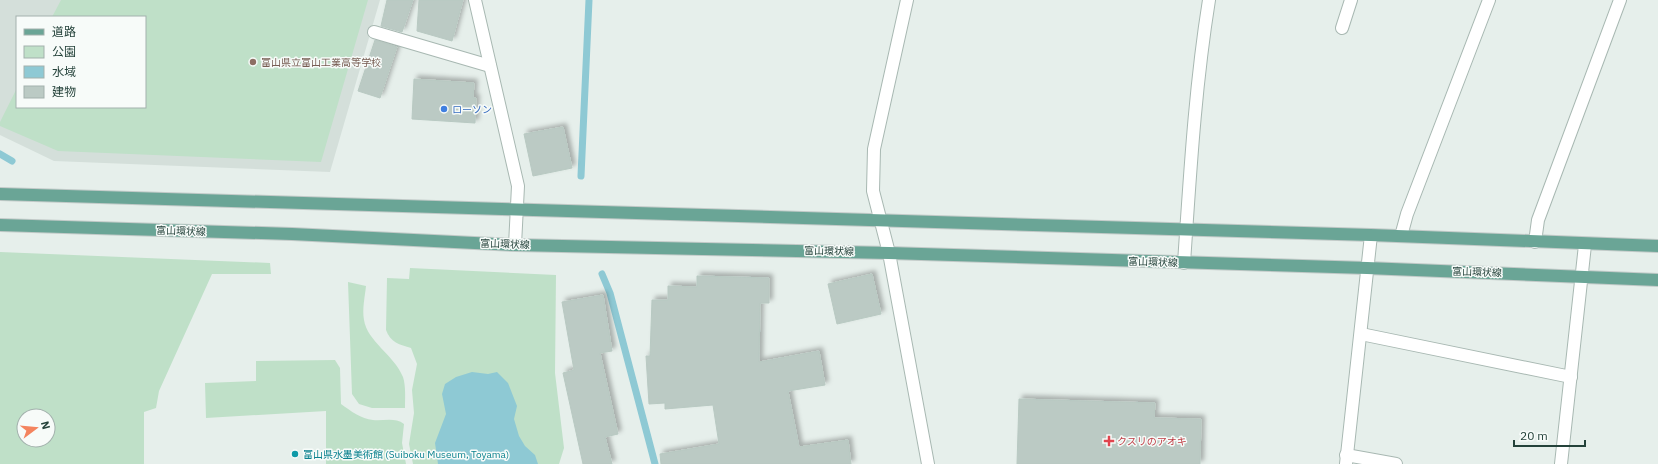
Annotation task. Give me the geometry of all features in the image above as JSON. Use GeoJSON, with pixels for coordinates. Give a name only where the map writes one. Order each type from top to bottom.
{"type":"FeatureCollection","features":[{"type":"Feature","properties":{"kind":"main road"},"geometry":{"type":"LineString","coordinates":[[0,194],[1371,235],[1585,245],[1658,246]]}},
{"type":"Feature","properties":{"kind":"main road","name":"富山環状線"},"geometry":{"type":"LineString","coordinates":[[0,225],[292,234],[515,245],[889,253],[1367,268],[1658,280]]}},
{"type":"Feature","properties":{"kind":"street"},"geometry":{"type":"LineString","coordinates":[[475,0],[518,186],[515,245]]}},
{"type":"Feature","properties":{"kind":"street"},"geometry":{"type":"LineString","coordinates":[[907,0],[874,149],[872,191],[889,253],[928,464]]}},
{"type":"Feature","properties":{"kind":"street"},"geometry":{"type":"LineString","coordinates":[[1184,263],[1203,36],[1209,0]]}},
{"type":"Feature","properties":{"kind":"street"},"geometry":{"type":"LineString","coordinates":[[1342,28],[1351,0]]}},
{"type":"Feature","properties":{"kind":"street"},"geometry":{"type":"LineString","coordinates":[[1401,236],[1407,214],[1489,0]]}},
{"type":"Feature","properties":{"kind":"street"},"geometry":{"type":"LineString","coordinates":[[1535,242],[1538,220],[1620,0]]}},
{"type":"Feature","properties":{"kind":"street"},"geometry":{"type":"LineString","coordinates":[[374,32],[490,66]]}},
{"type":"Feature","properties":{"kind":"street"},"geometry":{"type":"LineString","coordinates":[[1371,235],[1346,460],[1396,464]]}},
{"type":"Feature","properties":{"kind":"street"},"geometry":{"type":"LineString","coordinates":[[1561,464],[1583,276],[1585,245]]}},
{"type":"Feature","properties":{"kind":"street"},"geometry":{"type":"LineString","coordinates":[[1361,334],[1571,377]]}},
{"type":"Feature","properties":{"kind":"shaded area","name":"富山県立富山工業高等学校"},"geometry":{"type":"Polygon","coordinates":[[[0,0],[380,0],[330,172],[54,161],[0,135],[0,0]]]}},
{"type":"Feature","properties":{"kind":"green space","name":"富山県立富山工業高等学校"},"geometry":{"type":"Polygon","coordinates":[[[61,0],[368,0],[321,162],[58,151],[0,126],[0,122],[16,90],[16,108],[146,108],[146,16],[53,16],[61,0]]]}},
{"type":"Feature","properties":{"kind":"green space"},"geometry":{"type":"Polygon","coordinates":[[[0,252],[270,263],[271,274],[212,274],[159,391],[156,408],[144,412],[144,464],[0,464],[0,252]]]}},
{"type":"Feature","properties":{"kind":"green space"},"geometry":{"type":"Polygon","coordinates":[[[410,268],[556,275],[555,373],[564,448],[559,464],[413,464],[409,444],[414,413],[412,390],[417,364],[411,348],[399,344],[393,340],[386,330],[387,278],[409,279],[410,268]]]}},
{"type":"Feature","properties":{"kind":"green space"},"geometry":{"type":"Polygon","coordinates":[[[348,282],[366,286],[363,311],[366,328],[370,335],[394,362],[403,377],[405,388],[405,408],[372,408],[359,404],[352,394],[348,282]]]}},
{"type":"Feature","properties":{"kind":"green space"},"geometry":{"type":"Polygon","coordinates":[[[335,360],[340,368],[341,404],[364,418],[373,420],[393,420],[404,424],[402,443],[406,464],[326,464],[326,411],[206,418],[205,383],[256,381],[256,361],[335,360]]]}},
{"type":"Feature","properties":{"kind":"water"},"geometry":{"type":"Polygon","coordinates":[[[472,372],[488,374],[497,372],[508,383],[517,406],[514,419],[519,436],[525,446],[535,455],[538,464],[438,464],[435,443],[446,414],[442,394],[445,384],[456,377],[472,372]]]}},
{"type":"Feature","properties":{"kind":"building"},"geometry":{"type":"Polygon","coordinates":[[[387,0],[413,0],[402,32],[381,26],[387,0]]]}},
{"type":"Feature","properties":{"kind":"building"},"geometry":{"type":"Polygon","coordinates":[[[419,0],[463,0],[452,41],[417,31],[419,0]]]}},
{"type":"Feature","properties":{"kind":"building"},"geometry":{"type":"Polygon","coordinates":[[[375,40],[397,47],[380,98],[358,91],[375,40]]]}},
{"type":"Feature","properties":{"kind":"building","name":"ローソン"},"geometry":{"type":"Polygon","coordinates":[[[414,79],[474,83],[473,98],[476,98],[475,123],[412,119],[414,79]]]}},
{"type":"Feature","properties":{"kind":"building"},"geometry":{"type":"Polygon","coordinates":[[[563,127],[572,168],[533,176],[524,134],[563,127]]]}},
{"type":"Feature","properties":{"kind":"building"},"geometry":{"type":"Polygon","coordinates":[[[872,274],[881,314],[837,324],[828,284],[872,274]]]}},
{"type":"Feature","properties":{"kind":"building"},"geometry":{"type":"Polygon","coordinates":[[[697,276],[769,278],[769,303],[760,303],[759,362],[819,351],[825,385],[788,391],[799,447],[848,440],[851,464],[661,464],[660,454],[719,444],[713,405],[665,409],[665,403],[649,404],[646,356],[650,356],[652,300],[668,300],[668,286],[697,287],[697,276]]]}},
{"type":"Feature","properties":{"kind":"building"},"geometry":{"type":"Polygon","coordinates":[[[603,295],[612,351],[600,353],[618,434],[605,437],[612,464],[583,464],[563,373],[574,370],[562,302],[603,295]]]}},
{"type":"Feature","properties":{"kind":"building","name":"クスリのアオキ"},"geometry":{"type":"Polygon","coordinates":[[[1019,399],[1155,403],[1154,418],[1201,419],[1200,464],[1017,464],[1019,399]]]}},
{"type":"Feature","properties":{"kind":"waterway"},"geometry":{"type":"LineString","coordinates":[[581,176],[589,0]]}},
{"type":"Feature","properties":{"kind":"waterway"},"geometry":{"type":"LineString","coordinates":[[0,154],[12,161]]}},
{"type":"Feature","properties":{"kind":"waterway"},"geometry":{"type":"LineString","coordinates":[[602,274],[610,293],[655,464]]}},
{"type":"Feature","properties":{"kind":"place","name":"富山県立富山工業高等学校"},"geometry":{"type":"Point","coordinates":[253,62]}},
{"type":"Feature","properties":{"kind":"place","name":"ローソン"},"geometry":{"type":"Point","coordinates":[444,109]}},
{"type":"Feature","properties":{"kind":"place","name":"クスリのアオキ"},"geometry":{"type":"Point","coordinates":[1109,441]}},
{"type":"Feature","properties":{"kind":"place","name":"富山県水墨美術館 (Suiboku Museum, Toyama)"},"geometry":{"type":"Point","coordinates":[295,454]}}]}
